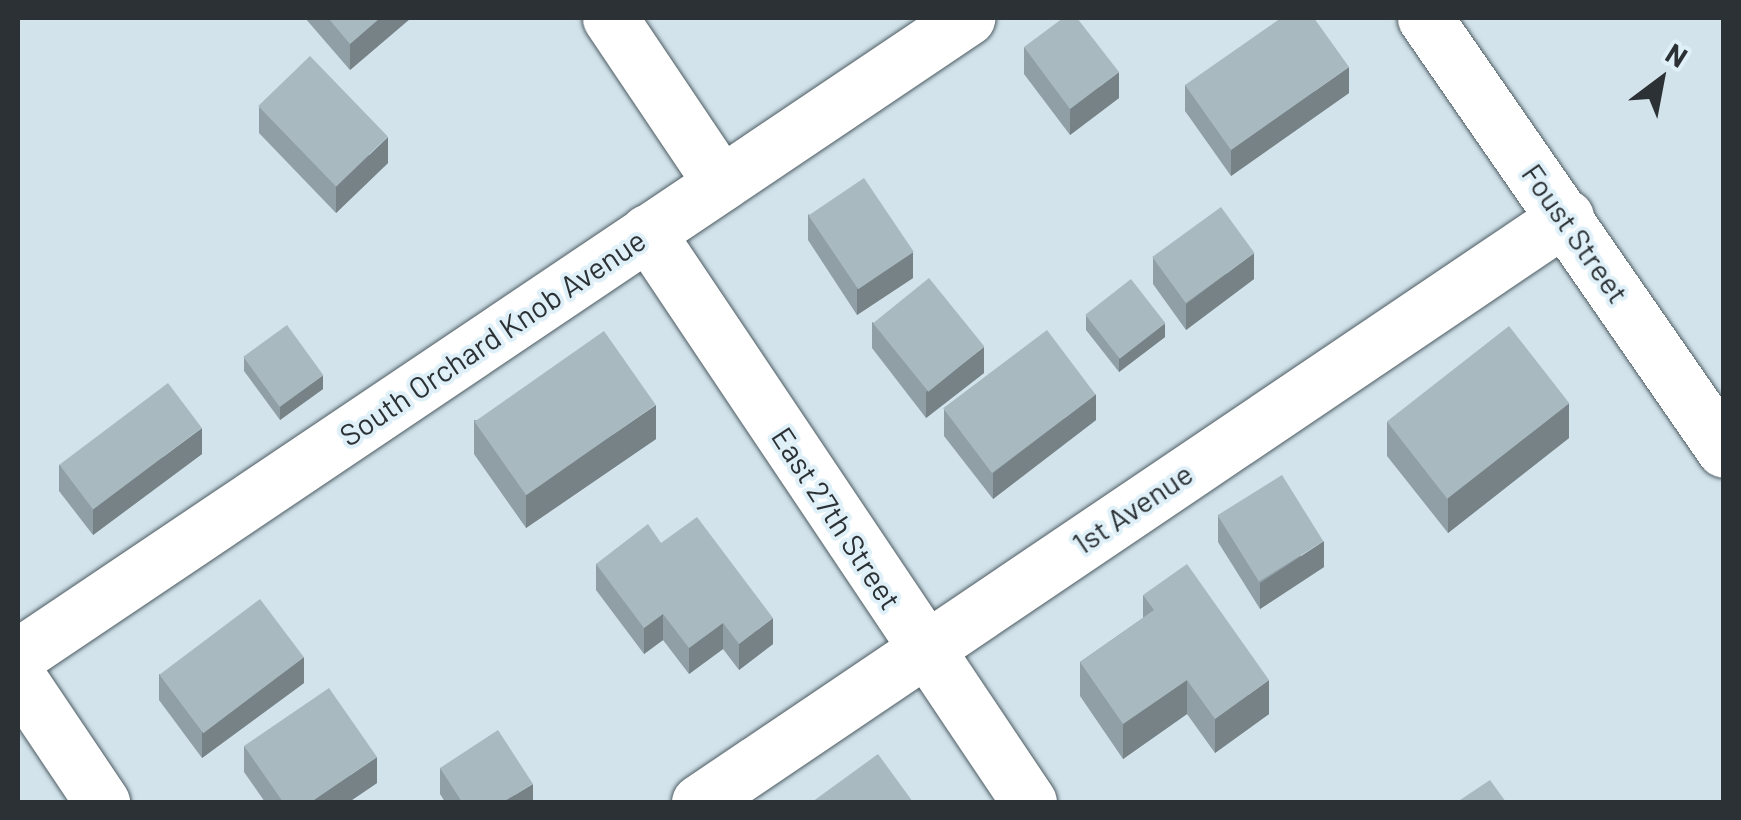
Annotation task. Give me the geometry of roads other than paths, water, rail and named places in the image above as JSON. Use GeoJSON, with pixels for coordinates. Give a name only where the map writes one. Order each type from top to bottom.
{"type":"FeatureCollection","features":[{"type":"Feature","properties":{"kind":"street"},"geometry":{"type":"LineString","coordinates":[[610,18],[721,182]]}},
{"type":"Feature","properties":{"kind":"street","name":"South Orchard Knob Avenue"},"geometry":{"type":"LineString","coordinates":[[18,656],[967,18]]}},
{"type":"Feature","properties":{"kind":"street","name":"Foust Street"},"geometry":{"type":"LineString","coordinates":[[1425,18],[1724,450]]}},
{"type":"Feature","properties":{"kind":"street","name":"1st Avenue"},"geometry":{"type":"LineString","coordinates":[[699,802],[1566,217]]}},
{"type":"Feature","properties":{"kind":"street","name":"East 27th Street"},"geometry":{"type":"LineString","coordinates":[[647,232],[1029,802]]}},
{"type":"Feature","properties":{"kind":"street"},"geometry":{"type":"LineString","coordinates":[[18,677],[102,802]]}}]}
